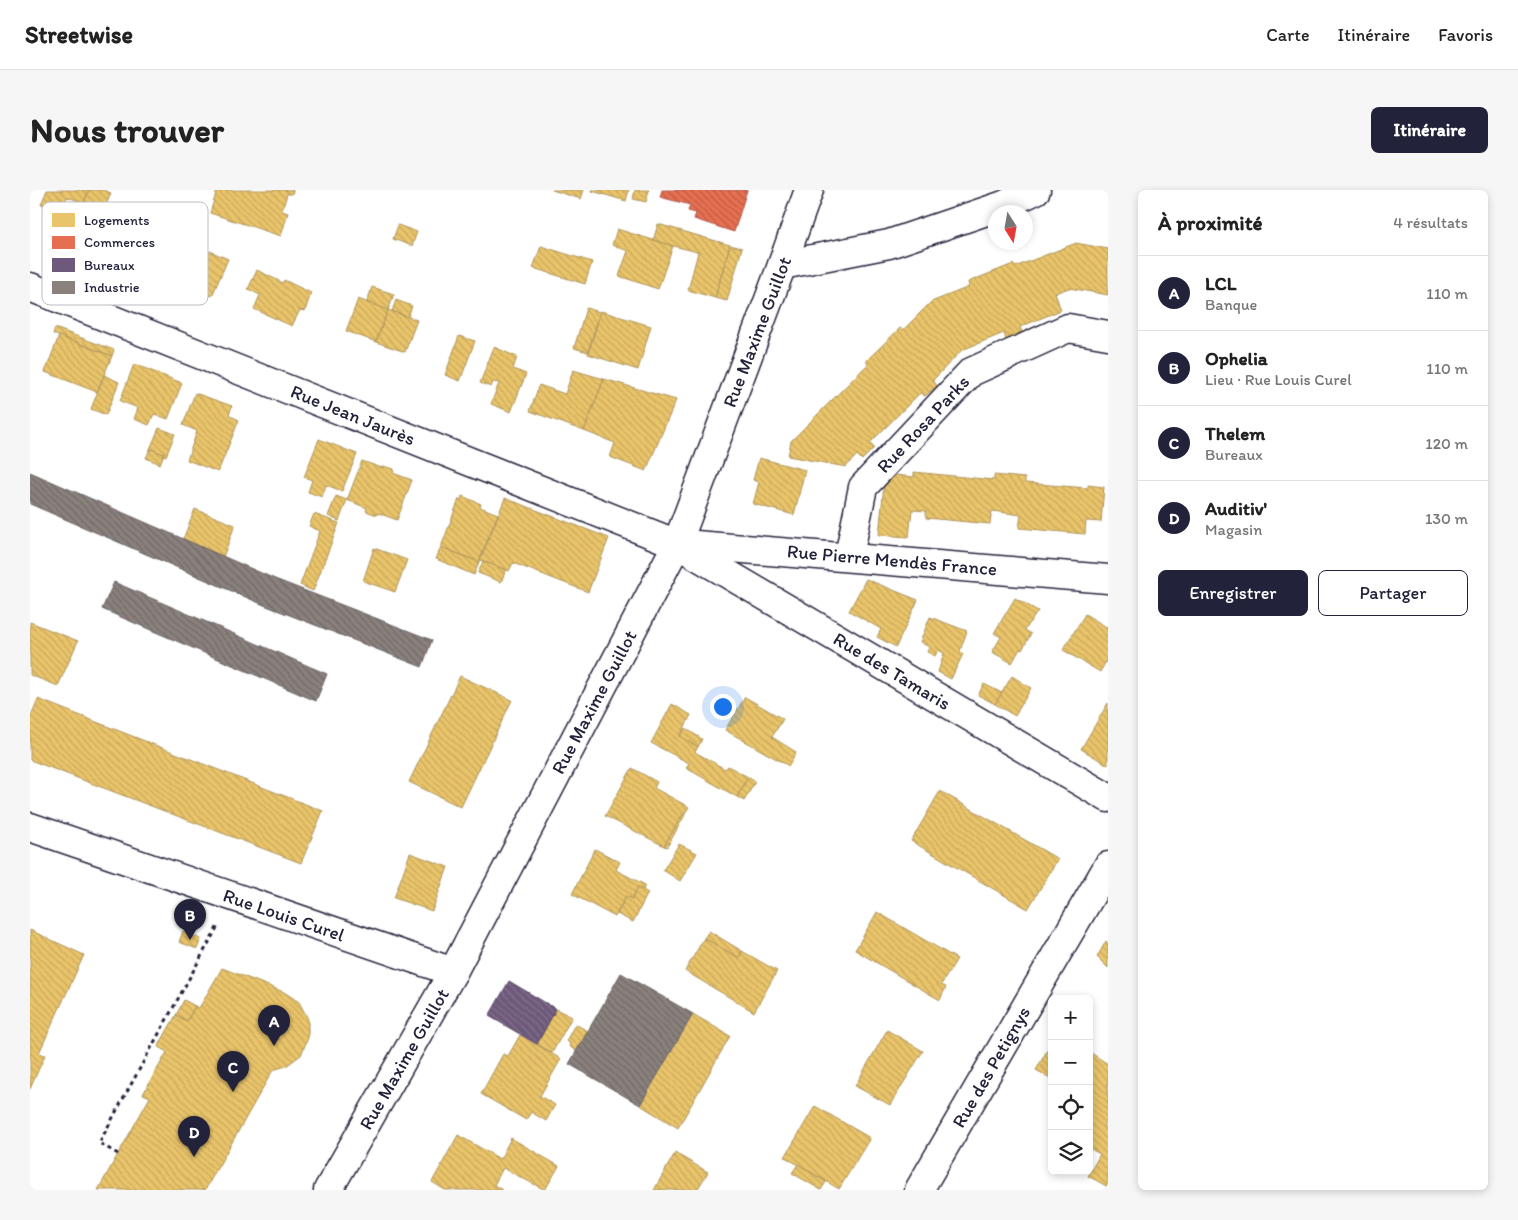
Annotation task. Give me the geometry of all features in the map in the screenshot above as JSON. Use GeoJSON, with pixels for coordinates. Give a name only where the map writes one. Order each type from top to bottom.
{"type":"FeatureCollection","features":[{"type":"Feature","properties":{"kind":"street","name":"Rue Maxime Guillot"},"geometry":{"type":"LineString","coordinates":[[328,1190],[453,972],[677,544],[809,190]]}},
{"type":"Feature","properties":{"kind":"street"},"geometry":{"type":"LineString","coordinates":[[782,266],[889,244],[1004,205],[1036,190]]}},
{"type":"Feature","properties":{"kind":"street","name":"Rue Jean Jaurès"},"geometry":{"type":"LineString","coordinates":[[30,287],[42,292]]}},
{"type":"Feature","properties":{"kind":"street","name":"Rue Jean Jaurès"},"geometry":{"type":"LineString","coordinates":[[75,305],[677,544]]}},
{"type":"Feature","properties":{"kind":"street","name":"Rue Rosa Parks"},"geometry":{"type":"LineString","coordinates":[[848,556],[863,487],[971,372],[1068,328],[1108,335]]}},
{"type":"Feature","properties":{"kind":"street","name":"Rue Pierre Mendès France"},"geometry":{"type":"LineString","coordinates":[[677,544],[848,556],[1108,579]]}},
{"type":"Feature","properties":{"kind":"street","name":"Rue des Tamaris"},"geometry":{"type":"LineString","coordinates":[[677,544],[1108,798]]}},
{"type":"Feature","properties":{"kind":"street","name":"Rue Louis Curel"},"geometry":{"type":"LineString","coordinates":[[30,827],[453,972]]}},
{"type":"Feature","properties":{"kind":"street","name":"Rue des Petignys"},"geometry":{"type":"LineString","coordinates":[[919,1190],[1108,866]]}},
{"type":"Feature","properties":{"kind":"path"},"geometry":{"type":"LineString","coordinates":[[118,1154],[99,1143],[234,897]]}},
{"type":"Feature","properties":{"kind":"building: Logements"},"geometry":{"type":"Polygon","coordinates":[[[47,190],[89,190],[84,202],[67,197],[65,202],[42,202],[41,204],[47,190]]]}},
{"type":"Feature","properties":{"kind":"building: Logements"},"geometry":{"type":"Polygon","coordinates":[[[89,190],[103,190],[111,193],[107,202],[84,202],[89,190]]]}},
{"type":"Feature","properties":{"kind":"building: Logements"},"geometry":{"type":"Polygon","coordinates":[[[217,190],[293,190],[292,194],[287,194],[282,211],[288,213],[281,236],[210,213],[217,190]]]}},
{"type":"Feature","properties":{"kind":"building: Logements"},"geometry":{"type":"Polygon","coordinates":[[[552,190],[584,190],[581,199],[552,190]]]}},
{"type":"Feature","properties":{"kind":"building: Logements"},"geometry":{"type":"Polygon","coordinates":[[[592,190],[629,190],[626,201],[592,190]]]}},
{"type":"Feature","properties":{"kind":"building: Logements"},"geometry":{"type":"Polygon","coordinates":[[[635,190],[649,190],[646,202],[633,199],[635,190]]]}},
{"type":"Feature","properties":{"kind":"building: Logements"},"geometry":{"type":"Polygon","coordinates":[[[658,224],[730,245],[715,298],[688,290],[698,252],[653,241],[658,224]]]}},
{"type":"Feature","properties":{"kind":"building: Logements"},"geometry":{"type":"Polygon","coordinates":[[[398,225],[417,232],[412,246],[393,239],[398,225]]]}},
{"type":"Feature","properties":{"kind":"building: Logements"},"geometry":{"type":"Polygon","coordinates":[[[617,229],[673,246],[658,289],[619,276],[628,251],[612,245],[617,229]]]}},
{"type":"Feature","properties":{"kind":"building: Logements"},"geometry":{"type":"Polygon","coordinates":[[[1076,243],[1108,249],[1108,295],[1069,288],[1055,293],[1061,310],[1020,327],[1023,334],[1006,340],[1004,333],[962,350],[933,380],[937,386],[925,396],[920,393],[870,443],[874,448],[862,460],[857,455],[846,467],[788,456],[791,441],[868,364],[866,361],[900,328],[903,330],[931,302],[969,287],[968,282],[1013,264],[1015,267],[1076,243]]]}},
{"type":"Feature","properties":{"kind":"building: Logements"},"geometry":{"type":"Polygon","coordinates":[[[730,245],[742,248],[727,301],[715,298],[730,245]]]}},
{"type":"Feature","properties":{"kind":"building: Logements"},"geometry":{"type":"Polygon","coordinates":[[[541,246],[592,262],[585,284],[533,268],[541,246]]]}},
{"type":"Feature","properties":{"kind":"building: Logements"},"geometry":{"type":"Polygon","coordinates":[[[210,251],[228,259],[212,296],[208,294],[208,255],[210,251]]]}},
{"type":"Feature","properties":{"kind":"building: Logements"},"geometry":{"type":"Polygon","coordinates":[[[257,270],[283,283],[284,280],[311,293],[305,311],[300,310],[292,326],[254,309],[260,295],[248,289],[257,270]]]}},
{"type":"Feature","properties":{"kind":"building: Logements"},"geometry":{"type":"Polygon","coordinates":[[[372,287],[394,294],[388,310],[367,302],[372,287]]]}},
{"type":"Feature","properties":{"kind":"building: Logements"},"geometry":{"type":"Polygon","coordinates":[[[358,299],[388,310],[376,342],[346,331],[358,299]]]}},
{"type":"Feature","properties":{"kind":"building: Logements"},"geometry":{"type":"Polygon","coordinates":[[[396,300],[412,306],[408,317],[392,311],[396,300]]]}},
{"type":"Feature","properties":{"kind":"building: Logements"},"geometry":{"type":"Polygon","coordinates":[[[586,308],[600,312],[588,352],[574,348],[586,308]]]}},
{"type":"Feature","properties":{"kind":"building: Logements"},"geometry":{"type":"Polygon","coordinates":[[[388,310],[417,320],[405,352],[376,342],[388,310]]]}},
{"type":"Feature","properties":{"kind":"building: Logements"},"geometry":{"type":"Polygon","coordinates":[[[601,311],[651,326],[638,370],[588,354],[601,311]]]}},
{"type":"Feature","properties":{"kind":"building: Logements"},"geometry":{"type":"Polygon","coordinates":[[[55,328],[114,350],[112,356],[53,334],[55,328]]]}},
{"type":"Feature","properties":{"kind":"building: Logements"},"geometry":{"type":"Polygon","coordinates":[[[59,336],[112,356],[97,392],[45,372],[59,336]]]}},
{"type":"Feature","properties":{"kind":"building: Logements"},"geometry":{"type":"Polygon","coordinates":[[[459,336],[475,341],[460,381],[445,375],[459,336]]]}},
{"type":"Feature","properties":{"kind":"building: Logements"},"geometry":{"type":"Polygon","coordinates":[[[494,347],[517,357],[513,369],[526,374],[511,412],[491,404],[499,383],[493,382],[491,387],[480,383],[494,347]]]}},
{"type":"Feature","properties":{"kind":"building: Logements"},"geometry":{"type":"Polygon","coordinates":[[[134,364],[182,383],[168,419],[154,414],[149,425],[134,419],[138,408],[120,401],[134,364]]]}},
{"type":"Feature","properties":{"kind":"building: Logements"},"geometry":{"type":"Polygon","coordinates":[[[573,370],[604,379],[584,431],[530,411],[539,385],[565,394],[573,370]]]}},
{"type":"Feature","properties":{"kind":"building: Logements"},"geometry":{"type":"Polygon","coordinates":[[[104,375],[119,382],[106,415],[91,409],[104,375]]]}},
{"type":"Feature","properties":{"kind":"building: Logements"},"geometry":{"type":"Polygon","coordinates":[[[604,379],[676,400],[646,471],[610,457],[615,443],[584,431],[604,379]]]}},
{"type":"Feature","properties":{"kind":"building: Logements"},"geometry":{"type":"Polygon","coordinates":[[[195,393],[232,406],[229,415],[239,420],[218,472],[187,460],[197,431],[183,425],[195,393]]]}},
{"type":"Feature","properties":{"kind":"building: Logements"},"geometry":{"type":"Polygon","coordinates":[[[159,428],[175,434],[166,456],[150,449],[159,428]]]}},
{"type":"Feature","properties":{"kind":"building: Logements"},"geometry":{"type":"Polygon","coordinates":[[[319,439],[357,454],[342,491],[326,485],[322,497],[308,492],[312,480],[304,477],[319,439]]]}},
{"type":"Feature","properties":{"kind":"building: Logements"},"geometry":{"type":"Polygon","coordinates":[[[150,449],[164,454],[160,464],[146,458],[150,449]]]}},
{"type":"Feature","properties":{"kind":"building: Logements"},"geometry":{"type":"Polygon","coordinates":[[[759,458],[805,470],[794,515],[753,504],[759,482],[753,480],[759,458]]]}},
{"type":"Feature","properties":{"kind":"building: Logements"},"geometry":{"type":"Polygon","coordinates":[[[362,461],[382,468],[383,466],[394,469],[393,473],[412,480],[397,520],[366,511],[367,508],[347,500],[362,461]]]}},
{"type":"Feature","properties":{"kind":"building: Logements"},"geometry":{"type":"Polygon","coordinates":[[[914,472],[994,480],[994,475],[1025,478],[1025,483],[1088,488],[1088,485],[1104,487],[1101,522],[1086,521],[1085,534],[1019,528],[1021,515],[992,511],[990,524],[926,518],[926,511],[912,510],[909,537],[879,535],[885,474],[914,477],[914,472]]]}},
{"type":"Feature","properties":{"kind":"building: Logements"},"geometry":{"type":"Polygon","coordinates":[[[336,496],[347,500],[339,521],[328,516],[336,496]]]}},
{"type":"Feature","properties":{"kind":"building: Logements"},"geometry":{"type":"Polygon","coordinates":[[[462,496],[481,504],[480,507],[498,514],[479,562],[441,547],[459,499],[461,500],[462,496]]]}},
{"type":"Feature","properties":{"kind":"building: Logements"},"geometry":{"type":"Polygon","coordinates":[[[505,498],[609,538],[588,592],[513,563],[509,571],[480,560],[505,498]]]}},
{"type":"Feature","properties":{"kind":"building: Logements"},"geometry":{"type":"Polygon","coordinates":[[[195,509],[235,525],[223,557],[183,539],[195,509]]]}},
{"type":"Feature","properties":{"kind":"building: Logements"},"geometry":{"type":"Polygon","coordinates":[[[314,514],[339,523],[313,591],[300,585],[320,531],[309,526],[314,514]]]}},
{"type":"Feature","properties":{"kind":"building: Logements"},"geometry":{"type":"Polygon","coordinates":[[[441,547],[479,562],[474,575],[436,559],[441,547]]]}},
{"type":"Feature","properties":{"kind":"building: Logements"},"geometry":{"type":"Polygon","coordinates":[[[374,548],[407,560],[395,592],[363,581],[374,548]]]}},
{"type":"Feature","properties":{"kind":"building: Logements"},"geometry":{"type":"Polygon","coordinates":[[[483,561],[506,570],[501,582],[478,573],[483,561]]]}},
{"type":"Feature","properties":{"kind":"building: Logements"},"geometry":{"type":"Polygon","coordinates":[[[866,579],[918,600],[896,647],[877,637],[881,629],[849,611],[866,579]]]}},
{"type":"Feature","properties":{"kind":"building: Logements"},"geometry":{"type":"Polygon","coordinates":[[[1015,598],[1038,611],[1025,630],[1031,634],[1012,663],[992,652],[1001,637],[994,633],[1015,598]]]}},
{"type":"Feature","properties":{"kind":"building: Logements"},"geometry":{"type":"Polygon","coordinates":[[[1085,614],[1108,628],[1108,658],[1100,672],[1063,650],[1085,614]]]}},
{"type":"Feature","properties":{"kind":"building: Logements"},"geometry":{"type":"Polygon","coordinates":[[[930,617],[967,631],[960,651],[963,654],[951,679],[938,672],[944,653],[938,650],[935,656],[927,652],[929,647],[920,642],[930,617]]]}},
{"type":"Feature","properties":{"kind":"building: Logements"},"geometry":{"type":"Polygon","coordinates":[[[30,622],[78,641],[58,686],[30,675],[30,622]]]}},
{"type":"Feature","properties":{"kind":"building: Logements"},"geometry":{"type":"Polygon","coordinates":[[[460,676],[512,700],[461,807],[409,782],[460,676]]]}},
{"type":"Feature","properties":{"kind":"building: Logements"},"geometry":{"type":"Polygon","coordinates":[[[1012,676],[1031,688],[1015,716],[995,704],[1012,676]]]}},
{"type":"Feature","properties":{"kind":"building: Logements"},"geometry":{"type":"Polygon","coordinates":[[[984,684],[1002,693],[995,704],[978,695],[984,684]]]}},
{"type":"Feature","properties":{"kind":"building: Logements"},"geometry":{"type":"Polygon","coordinates":[[[745,697],[783,719],[772,737],[796,752],[789,766],[725,730],[745,697]]]}},
{"type":"Feature","properties":{"kind":"building: Logements"},"geometry":{"type":"Polygon","coordinates":[[[38,699],[323,811],[301,863],[30,760],[30,718],[38,699]]]}},
{"type":"Feature","properties":{"kind":"building: Logements"},"geometry":{"type":"Polygon","coordinates":[[[1108,703],[1108,765],[1081,749],[1108,703]]]}},
{"type":"Feature","properties":{"kind":"building: Logements"},"geometry":{"type":"Polygon","coordinates":[[[672,704],[691,715],[680,736],[698,747],[695,752],[725,769],[728,766],[748,777],[737,797],[686,768],[689,763],[651,743],[672,704]]]}},
{"type":"Feature","properties":{"kind":"building: Logements"},"geometry":{"type":"Polygon","coordinates":[[[685,728],[702,739],[698,747],[680,736],[685,728]]]}},
{"type":"Feature","properties":{"kind":"building: Logements"},"geometry":{"type":"Polygon","coordinates":[[[632,768],[657,782],[654,788],[689,807],[664,846],[605,816],[632,768]]]}},
{"type":"Feature","properties":{"kind":"building: Logements"},"geometry":{"type":"Polygon","coordinates":[[[748,777],[755,782],[744,801],[737,797],[748,777]]]}},
{"type":"Feature","properties":{"kind":"building: Logements"},"geometry":{"type":"Polygon","coordinates":[[[940,791],[1058,859],[1028,909],[911,841],[940,791]]]}},
{"type":"Feature","properties":{"kind":"building: Logements"},"geometry":{"type":"Polygon","coordinates":[[[683,814],[685,815],[667,847],[664,846],[683,814]]]}},
{"type":"Feature","properties":{"kind":"building: Logements"},"geometry":{"type":"Polygon","coordinates":[[[679,844],[697,853],[680,881],[663,870],[679,844]]]}},
{"type":"Feature","properties":{"kind":"building: Logements"},"geometry":{"type":"Polygon","coordinates":[[[595,849],[620,862],[616,870],[645,885],[643,890],[638,887],[632,899],[626,896],[615,917],[572,894],[595,849]]]}},
{"type":"Feature","properties":{"kind":"building: Logements"},"geometry":{"type":"Polygon","coordinates":[[[410,853],[448,867],[432,911],[394,898],[410,853]]]}},
{"type":"Feature","properties":{"kind":"building: Logements"},"geometry":{"type":"Polygon","coordinates":[[[638,887],[648,893],[633,922],[617,914],[626,896],[632,899],[638,887]]]}},
{"type":"Feature","properties":{"kind":"building: Logements"},"geometry":{"type":"Polygon","coordinates":[[[877,912],[957,959],[941,985],[946,987],[940,1000],[855,950],[877,912]]]}},
{"type":"Feature","properties":{"kind":"building: Logements"},"geometry":{"type":"Polygon","coordinates":[[[30,930],[84,955],[39,1053],[45,1055],[30,1089],[30,930]]]}},
{"type":"Feature","properties":{"kind":"building: Logements"},"geometry":{"type":"Polygon","coordinates":[[[183,931],[201,939],[197,949],[179,942],[183,931]]]}},
{"type":"Feature","properties":{"kind":"building: Logements"},"geometry":{"type":"Polygon","coordinates":[[[709,931],[742,951],[739,958],[704,938],[709,931]]]}},
{"type":"Feature","properties":{"kind":"building: Logements"},"geometry":{"type":"Polygon","coordinates":[[[704,938],[739,958],[742,951],[777,971],[754,1012],[685,971],[704,938]]]}},
{"type":"Feature","properties":{"kind":"building: Logements"},"geometry":{"type":"Polygon","coordinates":[[[1106,941],[1108,943],[1108,968],[1097,957],[1106,941]]]}},
{"type":"Feature","properties":{"kind":"building: Logements"},"geometry":{"type":"Polygon","coordinates":[[[222,968],[284,992],[299,1002],[308,1019],[308,1038],[301,1055],[286,1066],[273,1070],[205,1190],[98,1190],[150,1097],[143,1094],[167,1052],[158,1047],[176,1015],[187,1021],[195,1006],[199,1008],[222,968]]]}},
{"type":"Feature","properties":{"kind":"building: Logements"},"geometry":{"type":"Polygon","coordinates":[[[184,1000],[195,1006],[187,1021],[176,1015],[184,1000]]]}},
{"type":"Feature","properties":{"kind":"building: Logements"},"geometry":{"type":"Polygon","coordinates":[[[556,1009],[572,1017],[552,1053],[537,1044],[556,1009]]]}},
{"type":"Feature","properties":{"kind":"building: Logements"},"geometry":{"type":"Polygon","coordinates":[[[693,1014],[730,1036],[678,1128],[640,1105],[693,1014]]]}},
{"type":"Feature","properties":{"kind":"building: Logements"},"geometry":{"type":"Polygon","coordinates":[[[575,1024],[588,1031],[576,1051],[566,1041],[575,1024]]]}},
{"type":"Feature","properties":{"kind":"building: Logements"},"geometry":{"type":"Polygon","coordinates":[[[887,1030],[923,1051],[890,1105],[855,1086],[887,1030]]]}},
{"type":"Feature","properties":{"kind":"building: Logements"},"geometry":{"type":"Polygon","coordinates":[[[520,1035],[561,1059],[540,1096],[555,1105],[546,1121],[531,1112],[526,1120],[481,1094],[503,1054],[508,1056],[520,1035]]]}},
{"type":"Feature","properties":{"kind":"building: Logements"},"geometry":{"type":"Polygon","coordinates":[[[1048,1049],[1048,1077],[1036,1070],[1048,1049]]]}},
{"type":"Feature","properties":{"kind":"building: Logements"},"geometry":{"type":"Polygon","coordinates":[[[1093,1054],[1108,1064],[1108,1118],[1103,1126],[1108,1129],[1108,1187],[1088,1176],[1093,1175],[1093,1167],[1100,1154],[1093,1150],[1093,1054]]]}},
{"type":"Feature","properties":{"kind":"building: Logements"},"geometry":{"type":"Polygon","coordinates":[[[815,1106],[870,1138],[839,1189],[785,1157],[815,1106]]]}},
{"type":"Feature","properties":{"kind":"building: Logements"},"geometry":{"type":"Polygon","coordinates":[[[458,1135],[500,1159],[511,1138],[559,1166],[545,1190],[503,1168],[494,1185],[502,1190],[445,1190],[432,1182],[458,1135]]]}},
{"type":"Feature","properties":{"kind":"building: Logements"},"geometry":{"type":"Polygon","coordinates":[[[675,1153],[708,1172],[697,1190],[654,1190],[675,1153]]]}},
{"type":"Feature","properties":{"kind":"building: Logements"},"geometry":{"type":"Polygon","coordinates":[[[798,1164],[826,1182],[821,1190],[792,1173],[798,1164]]]}},
{"type":"Feature","properties":{"kind":"building: Commerces"},"geometry":{"type":"Polygon","coordinates":[[[662,190],[747,190],[734,232],[694,219],[696,213],[688,211],[690,205],[660,197],[662,190]]]}},
{"type":"Feature","properties":{"kind":"building: Bureaux"},"geometry":{"type":"Polygon","coordinates":[[[509,981],[556,1009],[537,1044],[489,1016],[509,981]]]}},
{"type":"Feature","properties":{"kind":"building: Industrie"},"geometry":{"type":"Polygon","coordinates":[[[30,472],[275,579],[432,640],[422,667],[264,605],[30,504],[30,472]]]}},
{"type":"Feature","properties":{"kind":"building: Industrie"},"geometry":{"type":"Polygon","coordinates":[[[114,582],[327,674],[316,701],[102,609],[114,582]]]}},
{"type":"Feature","properties":{"kind":"building: Industrie"},"geometry":{"type":"Polygon","coordinates":[[[621,973],[693,1014],[640,1105],[569,1064],[621,973]]]}},
{"type":"Feature","properties":{"kind":"place","name":"Ophelia"},"geometry":{"type":"Point","coordinates":[190,940]}},
{"type":"Feature","properties":{"kind":"place","name":"LCL"},"geometry":{"type":"Point","coordinates":[274,1046]}},
{"type":"Feature","properties":{"kind":"place","name":"Thelem"},"geometry":{"type":"Point","coordinates":[233,1092]}},
{"type":"Feature","properties":{"kind":"place","name":"Auditiv'"},"geometry":{"type":"Point","coordinates":[194,1157]}}]}
